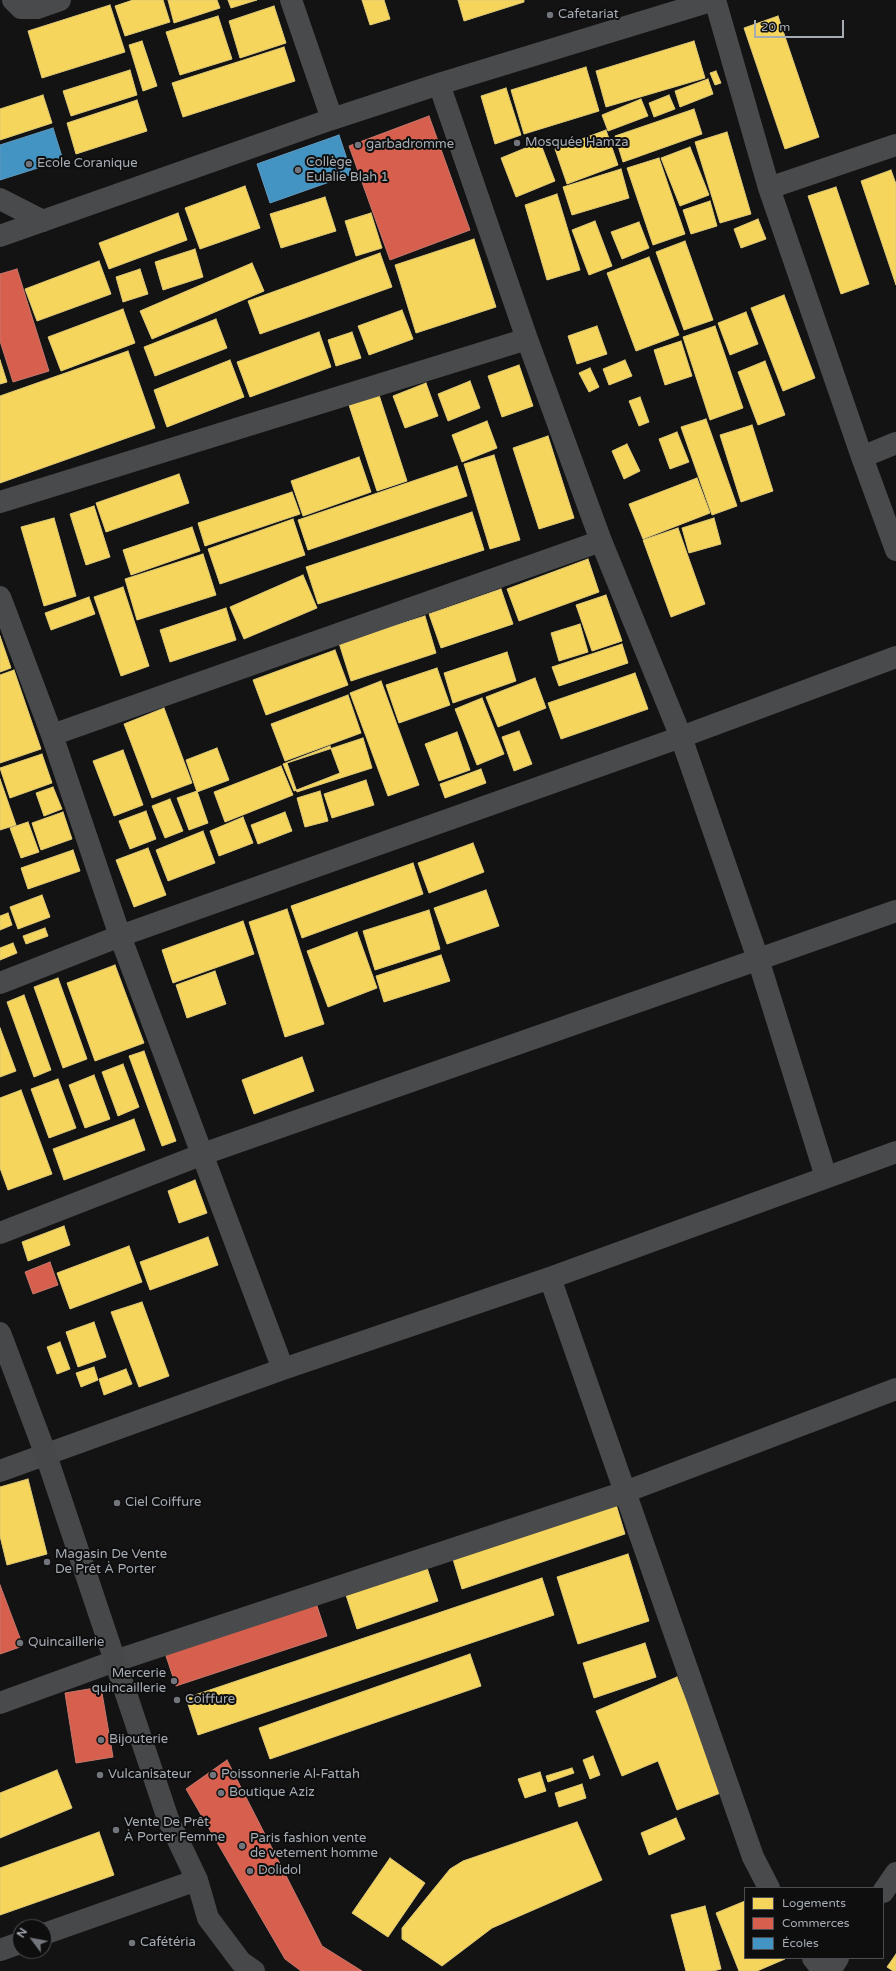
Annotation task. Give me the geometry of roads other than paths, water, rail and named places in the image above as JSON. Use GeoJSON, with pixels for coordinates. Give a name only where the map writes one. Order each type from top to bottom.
{"type":"FeatureCollection","features":[{"type":"Feature","properties":{"kind":"street"},"geometry":{"type":"LineString","coordinates":[[13,0],[21,8],[37,8],[60,0]]}},
{"type":"Feature","properties":{"kind":"street"},"geometry":{"type":"LineString","coordinates":[[291,0],[332,119]]}},
{"type":"Feature","properties":{"kind":"street"},"geometry":{"type":"LineString","coordinates":[[0,236],[332,119],[439,84],[714,0],[769,188],[862,457],[896,550]]}},
{"type":"Feature","properties":{"kind":"street"},"geometry":{"type":"LineString","coordinates":[[439,84],[527,339],[601,541],[681,737],[758,959],[826,1177]]}},
{"type":"Feature","properties":{"kind":"street"},"geometry":{"type":"LineString","coordinates":[[769,188],[896,145]]}},
{"type":"Feature","properties":{"kind":"street"},"geometry":{"type":"LineString","coordinates":[[0,199],[43,221]]}},
{"type":"Feature","properties":{"kind":"street"},"geometry":{"type":"LineString","coordinates":[[0,502],[527,339]]}},
{"type":"Feature","properties":{"kind":"street"},"geometry":{"type":"LineString","coordinates":[[862,457],[896,443]]}},
{"type":"Feature","properties":{"kind":"street"},"geometry":{"type":"LineString","coordinates":[[52,735],[601,541]]}},
{"type":"Feature","properties":{"kind":"street"},"geometry":{"type":"LineString","coordinates":[[0,597],[52,735],[120,936],[283,1369]]}},
{"type":"Feature","properties":{"kind":"street"},"geometry":{"type":"LineString","coordinates":[[0,983],[120,936],[681,737],[896,656]]}},
{"type":"Feature","properties":{"kind":"street"},"geometry":{"type":"LineString","coordinates":[[0,1233],[203,1154],[896,911]]}},
{"type":"Feature","properties":{"kind":"street"},"geometry":{"type":"LineString","coordinates":[[0,1471],[283,1369],[550,1278],[896,1152]]}},
{"type":"Feature","properties":{"kind":"street"},"geometry":{"type":"LineString","coordinates":[[550,1278],[753,1857],[768,1887]]}},
{"type":"Feature","properties":{"kind":"street"},"geometry":{"type":"LineString","coordinates":[[0,1333],[46,1455],[168,1819],[197,1880],[208,1918],[242,1962],[254,1971]]}},
{"type":"Feature","properties":{"kind":"street"},"geometry":{"type":"LineString","coordinates":[[0,1703],[115,1661],[625,1492],[896,1389]]}},
{"type":"Feature","properties":{"kind":"street"},"geometry":{"type":"LineString","coordinates":[[884,1891],[896,1873]]}},
{"type":"Feature","properties":{"kind":"street"},"geometry":{"type":"LineString","coordinates":[[52,1931],[197,1880]]}},
{"type":"Feature","properties":{"kind":"street"},"geometry":{"type":"LineString","coordinates":[[0,1950],[12,1946]]}},
{"type":"Feature","properties":{"kind":"street"},"geometry":{"type":"LineString","coordinates":[[814,1959],[822,1971]]}},
{"type":"Feature","properties":{"kind":"street"},"geometry":{"type":"LineString","coordinates":[[830,1971],[837,1959]]}},
{"type":"Feature","properties":{"kind":"place","name":"Cafetariat"},"geometry":{"type":"Point","coordinates":[550,15]}},
{"type":"Feature","properties":{"kind":"place","name":"Mosquée Hamza"},"geometry":{"type":"Point","coordinates":[517,143]}},
{"type":"Feature","properties":{"kind":"place","name":"garbadromme"},"geometry":{"type":"Point","coordinates":[358,145]}},
{"type":"Feature","properties":{"kind":"place","name":"Ecole Coranique"},"geometry":{"type":"Point","coordinates":[29,164]}},
{"type":"Feature","properties":{"kind":"place","name":"Collège Eulalie Blah 1"},"geometry":{"type":"Point","coordinates":[298,170]}},
{"type":"Feature","properties":{"kind":"place","name":"Ciel Coiffure"},"geometry":{"type":"Point","coordinates":[117,1503]}},
{"type":"Feature","properties":{"kind":"place","name":"Magasin De Vente De Prêt À Porter"},"geometry":{"type":"Point","coordinates":[47,1562]}},
{"type":"Feature","properties":{"kind":"place","name":"Quincaillerie"},"geometry":{"type":"Point","coordinates":[20,1643]}},
{"type":"Feature","properties":{"kind":"place","name":"Mercerie quincaillerie"},"geometry":{"type":"Point","coordinates":[174,1681]}},
{"type":"Feature","properties":{"kind":"place","name":"Coiffure"},"geometry":{"type":"Point","coordinates":[177,1700]}},
{"type":"Feature","properties":{"kind":"place","name":"Bijouterie"},"geometry":{"type":"Point","coordinates":[101,1740]}},
{"type":"Feature","properties":{"kind":"place","name":"Vulcanisateur"},"geometry":{"type":"Point","coordinates":[100,1775]}},
{"type":"Feature","properties":{"kind":"place","name":"Poissonnerie Al-Fattah"},"geometry":{"type":"Point","coordinates":[213,1775]}},
{"type":"Feature","properties":{"kind":"place","name":"Boutique Aziz"},"geometry":{"type":"Point","coordinates":[221,1793]}},
{"type":"Feature","properties":{"kind":"place","name":"Vente De Prêt À Porter Femme"},"geometry":{"type":"Point","coordinates":[116,1830]}},
{"type":"Feature","properties":{"kind":"place","name":"Paris fashion vente de vetement homme"},"geometry":{"type":"Point","coordinates":[242,1846]}},
{"type":"Feature","properties":{"kind":"place","name":"Dolidol"},"geometry":{"type":"Point","coordinates":[250,1871]}},
{"type":"Feature","properties":{"kind":"place","name":"Cafétéria"},"geometry":{"type":"Point","coordinates":[132,1943]}}]}
